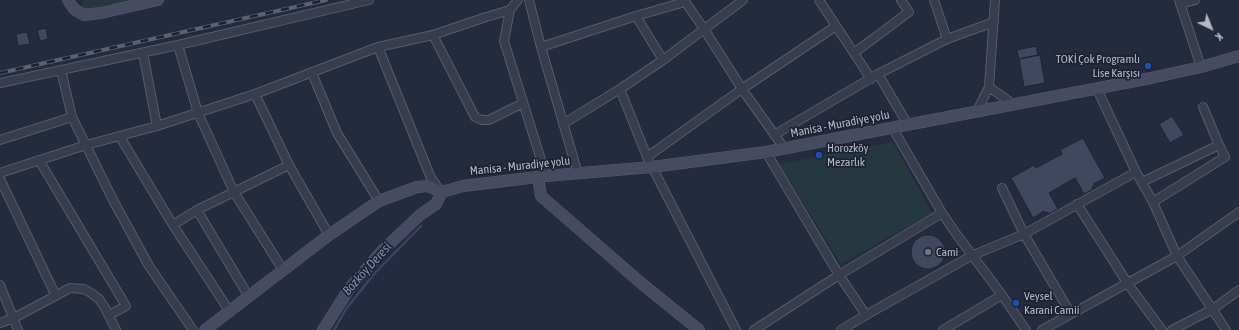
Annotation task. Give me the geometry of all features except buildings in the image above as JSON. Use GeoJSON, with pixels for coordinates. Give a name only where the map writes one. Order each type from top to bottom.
{"type":"FeatureCollection","features":[{"type":"Feature","properties":{"kind":"main road"},"geometry":{"type":"LineString","coordinates":[[68,0],[74,9],[84,15],[158,0]]}},
{"type":"Feature","properties":{"kind":"main road","name":"Manisa - Muradiye yolu"},"geometry":{"type":"LineString","coordinates":[[442,192],[463,186],[578,174],[650,162],[766,152],[1097,89],[1201,67],[1239,56]]}},
{"type":"Feature","properties":{"kind":"main road"},"geometry":{"type":"LineString","coordinates":[[542,177],[541,196],[641,283],[698,330]]}},
{"type":"Feature","properties":{"kind":"main road"},"geometry":{"type":"LineString","coordinates":[[205,330],[329,235],[379,201],[417,187],[427,186],[442,192],[436,204],[420,215],[383,250],[349,289],[323,330]]}},
{"type":"Feature","properties":{"kind":"street"},"geometry":{"type":"LineString","coordinates":[[0,83],[178,45],[369,0]]}},
{"type":"Feature","properties":{"kind":"street"},"geometry":{"type":"LineString","coordinates":[[518,0],[510,10],[504,41],[523,103],[542,177]]}},
{"type":"Feature","properties":{"kind":"street"},"geometry":{"type":"LineString","coordinates":[[529,0],[578,174]]}},
{"type":"Feature","properties":{"kind":"street"},"geometry":{"type":"LineString","coordinates":[[563,124],[620,89],[663,60],[743,0]]}},
{"type":"Feature","properties":{"kind":"street"},"geometry":{"type":"LineString","coordinates":[[819,0],[854,53],[874,76],[908,125]]}},
{"type":"Feature","properties":{"kind":"street"},"geometry":{"type":"LineString","coordinates":[[854,53],[909,12],[901,0]]}},
{"type":"Feature","properties":{"kind":"street"},"geometry":{"type":"LineString","coordinates":[[934,0],[947,40]]}},
{"type":"Feature","properties":{"kind":"street"},"geometry":{"type":"LineString","coordinates":[[978,112],[989,88],[995,0]]}},
{"type":"Feature","properties":{"kind":"street"},"geometry":{"type":"LineString","coordinates":[[1195,0],[1179,2],[1201,67]]}},
{"type":"Feature","properties":{"kind":"street"},"geometry":{"type":"LineString","coordinates":[[541,47],[685,1],[742,89],[784,148]]}},
{"type":"Feature","properties":{"kind":"street"},"geometry":{"type":"LineString","coordinates":[[0,173],[86,145],[157,126],[255,94],[378,46],[433,35],[510,10]]}},
{"type":"Feature","properties":{"kind":"street"},"geometry":{"type":"LineString","coordinates":[[636,16],[663,60]]}},
{"type":"Feature","properties":{"kind":"street"},"geometry":{"type":"LineString","coordinates":[[774,135],[874,76],[947,40],[994,22]]}},
{"type":"Feature","properties":{"kind":"street"},"geometry":{"type":"LineString","coordinates":[[650,162],[742,89],[836,26]]}},
{"type":"Feature","properties":{"kind":"street"},"geometry":{"type":"LineString","coordinates":[[433,35],[474,117],[482,120],[489,120],[523,103]]}},
{"type":"Feature","properties":{"kind":"street"},"geometry":{"type":"LineString","coordinates":[[178,45],[198,113],[234,192],[283,270]]}},
{"type":"Feature","properties":{"kind":"street"},"geometry":{"type":"LineString","coordinates":[[378,46],[431,178],[442,192]]}},
{"type":"Feature","properties":{"kind":"street"},"geometry":{"type":"LineString","coordinates":[[142,52],[157,126]]}},
{"type":"Feature","properties":{"kind":"street"},"geometry":{"type":"LineString","coordinates":[[60,70],[72,117],[113,200],[149,266],[193,330]]}},
{"type":"Feature","properties":{"kind":"street"},"geometry":{"type":"LineString","coordinates":[[312,73],[337,133],[379,201]]}},
{"type":"Feature","properties":{"kind":"street"},"geometry":{"type":"LineString","coordinates":[[989,88],[1013,104]]}},
{"type":"Feature","properties":{"kind":"street"},"geometry":{"type":"LineString","coordinates":[[620,89],[650,162],[736,330]]}},
{"type":"Feature","properties":{"kind":"street"},"geometry":{"type":"LineString","coordinates":[[1097,89],[1136,172],[1153,202],[1177,256],[1226,330]]}},
{"type":"Feature","properties":{"kind":"street"},"geometry":{"type":"LineString","coordinates":[[255,94],[289,165],[329,235]]}},
{"type":"Feature","properties":{"kind":"street"},"geometry":{"type":"LineString","coordinates":[[1153,202],[1225,157],[1202,107]]}},
{"type":"Feature","properties":{"kind":"street"},"geometry":{"type":"LineString","coordinates":[[0,140],[72,117]]}},
{"type":"Feature","properties":{"kind":"street"},"geometry":{"type":"LineString","coordinates":[[892,127],[942,213],[971,256],[1002,295],[1026,330]]}},
{"type":"Feature","properties":{"kind":"street"},"geometry":{"type":"LineString","coordinates":[[120,137],[173,225],[230,312]]}},
{"type":"Feature","properties":{"kind":"street"},"geometry":{"type":"LineString","coordinates":[[1142,182],[1219,145]]}},
{"type":"Feature","properties":{"kind":"street"},"geometry":{"type":"LineString","coordinates":[[766,152],[839,275],[866,315]]}},
{"type":"Feature","properties":{"kind":"street"},"geometry":{"type":"LineString","coordinates":[[39,160],[126,306],[109,315]]}},
{"type":"Feature","properties":{"kind":"street"},"geometry":{"type":"LineString","coordinates":[[173,225],[198,210],[289,165]]}},
{"type":"Feature","properties":{"kind":"street"},"geometry":{"type":"LineString","coordinates":[[841,330],[971,256],[1024,234],[1136,172]]}},
{"type":"Feature","properties":{"kind":"street"},"geometry":{"type":"LineString","coordinates":[[0,179],[2,191],[56,296]]}},
{"type":"Feature","properties":{"kind":"street"},"geometry":{"type":"LineString","coordinates":[[1002,188],[1024,234],[1071,314]]}},
{"type":"Feature","properties":{"kind":"street"},"geometry":{"type":"LineString","coordinates":[[1077,204],[1128,284],[1162,330]]}},
{"type":"Feature","properties":{"kind":"street"},"geometry":{"type":"LineString","coordinates":[[198,210],[249,297]]}},
{"type":"Feature","properties":{"kind":"street"},"geometry":{"type":"LineString","coordinates":[[1042,330],[1177,256],[1239,212]]}},
{"type":"Feature","properties":{"kind":"street"},"geometry":{"type":"LineString","coordinates":[[754,330],[839,275],[942,213]]}},
{"type":"Feature","properties":{"kind":"street"},"geometry":{"type":"LineString","coordinates":[[0,286],[18,330]]}},
{"type":"Feature","properties":{"kind":"street"},"geometry":{"type":"LineString","coordinates":[[0,323],[14,318],[70,288],[84,289],[99,299],[116,330]]}},
{"type":"Feature","properties":{"kind":"street"},"geometry":{"type":"LineString","coordinates":[[1172,330],[1213,309],[1239,290]]}},
{"type":"Feature","properties":{"kind":"street"},"geometry":{"type":"LineString","coordinates":[[943,330],[1002,295]]}},
{"type":"Feature","properties":{"kind":"shaded area"},"geometry":{"type":"Polygon","coordinates":[[[82,0],[133,0],[87,10],[83,6],[82,0]]]}},
{"type":"Feature","properties":{"kind":"shaded area"},"geometry":{"type":"Polygon","coordinates":[[[893,142],[932,213],[841,264],[779,164],[893,142]]]}},
{"type":"Feature","properties":{"kind":"waterway","name":"Bozköy Deresi"},"geometry":{"type":"LineString","coordinates":[[334,330],[346,309],[374,274],[421,226]]}},
{"type":"Feature","properties":{"kind":"railway"},"geometry":{"type":"LineString","coordinates":[[0,73],[326,0]]}},
{"type":"Feature","properties":{"kind":"place","name":"TOKİ Çok Programlı Lise Karşısı"},"geometry":{"type":"Point","coordinates":[1148,66]}},
{"type":"Feature","properties":{"kind":"place","name":"Horozköy Mezarlık"},"geometry":{"type":"Point","coordinates":[819,155]}},
{"type":"Feature","properties":{"kind":"place","name":"Cami"},"geometry":{"type":"Point","coordinates":[928,252]}},
{"type":"Feature","properties":{"kind":"place","name":"Veysel Karani Camii"},"geometry":{"type":"Point","coordinates":[1016,303]}}]}
